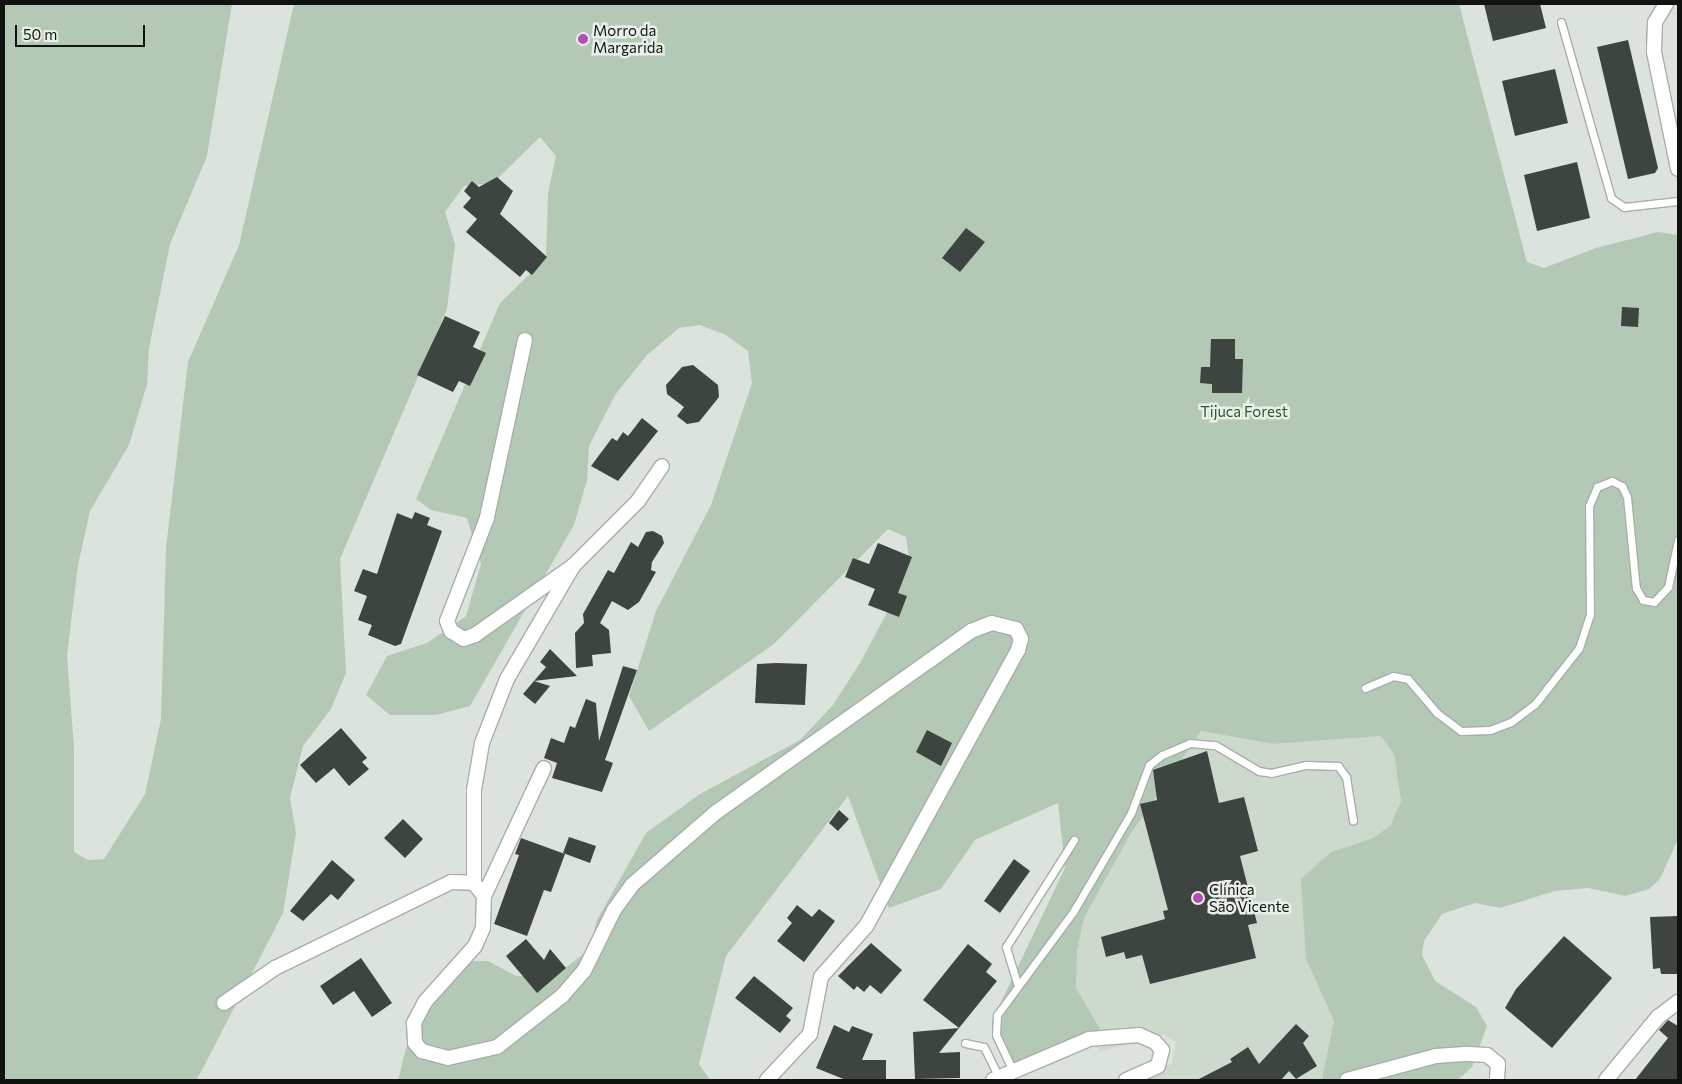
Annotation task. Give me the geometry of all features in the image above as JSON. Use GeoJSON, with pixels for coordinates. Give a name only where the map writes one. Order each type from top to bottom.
{"type":"FeatureCollection","features":[{"type":"Feature","properties":{"kind":"street"},"geometry":{"type":"LineString","coordinates":[[1666,4],[1655,22],[1654,52],[1678,169]]}},
{"type":"Feature","properties":{"kind":"street"},"geometry":{"type":"LineString","coordinates":[[525,340],[488,518],[447,621],[451,631],[464,639],[475,635],[573,566],[638,501],[662,466]]}},
{"type":"Feature","properties":{"kind":"street"},"geometry":{"type":"LineString","coordinates":[[484,896],[474,883],[474,790],[482,742],[507,679],[573,566]]}},
{"type":"Feature","properties":{"kind":"street"},"geometry":{"type":"LineString","coordinates":[[544,768],[484,896],[483,928],[475,946],[424,1002],[414,1023],[415,1043],[422,1051],[448,1058],[498,1047],[562,996],[584,972],[614,910],[632,885],[715,813],[971,631],[992,623],[1016,629],[1020,639],[1018,650],[867,926],[821,977],[810,1034],[767,1080]]}},
{"type":"Feature","properties":{"kind":"street"},"geometry":{"type":"LineString","coordinates":[[224,1003],[275,968],[451,882],[474,883]]}},
{"type":"Feature","properties":{"kind":"street"},"geometry":{"type":"LineString","coordinates":[[1606,1080],[1658,1017],[1678,1002]]}},
{"type":"Feature","properties":{"kind":"street"},"geometry":{"type":"LineString","coordinates":[[996,1079],[1109,1035],[1139,1035],[1155,1042],[1162,1050],[1158,1066],[1126,1080]]}},
{"type":"Feature","properties":{"kind":"street"},"geometry":{"type":"LineString","coordinates":[[1348,1080],[1436,1056],[1468,1054],[1488,1055],[1498,1064],[1497,1080]]}},
{"type":"Feature","properties":{"kind":"lane"},"geometry":{"type":"LineString","coordinates":[[1562,22],[1610,198],[1624,207],[1678,201]]}},
{"type":"Feature","properties":{"kind":"lane"},"geometry":{"type":"LineString","coordinates":[[1365,688],[1393,676],[1408,679],[1437,713],[1461,731],[1490,730],[1511,722],[1534,704],[1579,648],[1590,615],[1589,506],[1598,487],[1612,481],[1622,486],[1627,497],[1636,588],[1643,600],[1654,602],[1668,587],[1678,540]]}},
{"type":"Feature","properties":{"kind":"lane"},"geometry":{"type":"LineString","coordinates":[[1015,1073],[995,1026],[1017,983],[1078,904],[1132,813],[1150,766],[1162,755],[1190,743],[1215,745],[1259,771],[1271,773],[1306,765],[1338,766],[1346,777],[1353,820]]}},
{"type":"Feature","properties":{"kind":"lane"},"geometry":{"type":"LineString","coordinates":[[1017,983],[1006,947],[1074,840]]}},
{"type":"Feature","properties":{"kind":"lane"},"geometry":{"type":"LineString","coordinates":[[965,1043],[984,1046],[996,1079]]}},
{"type":"Feature","properties":{"kind":"shaded area","name":"Clínica São Vicente"},"geometry":{"type":"Polygon","coordinates":[[[1201,731],[1273,744],[1381,736],[1394,754],[1401,801],[1390,826],[1373,838],[1331,852],[1306,959],[1334,1021],[1326,1076],[1317,1080],[1127,1080],[1172,1064],[1176,1042],[1164,1035],[1099,1052],[1100,1029],[1076,988],[1077,951],[1084,918],[1130,835],[1201,731]]]}},
{"type":"Feature","properties":{"kind":"green space","name":"Tijuca Forest"},"geometry":{"type":"Polygon","coordinates":[[[4,4],[232,4],[207,156],[170,244],[149,348],[147,384],[129,445],[90,511],[78,565],[67,656],[74,747],[74,852],[88,860],[104,859],[145,794],[161,719],[166,548],[188,362],[239,245],[294,4],[1459,4],[1527,262],[1544,268],[1596,248],[1658,232],[1678,235],[1678,839],[1660,879],[1649,889],[1626,896],[1588,888],[1555,891],[1500,908],[1475,903],[1442,914],[1424,941],[1422,955],[1435,981],[1476,1007],[1487,1026],[1472,1067],[1458,1080],[1322,1080],[1334,1021],[1306,959],[1301,879],[1331,852],[1373,838],[1390,826],[1401,801],[1394,754],[1381,736],[1273,744],[1201,731],[1130,835],[1084,918],[1077,951],[1076,988],[1100,1029],[1086,1048],[1013,1063],[994,1017],[1065,868],[1058,803],[975,840],[941,889],[889,908],[848,796],[726,956],[699,1064],[710,1080],[398,1080],[406,1048],[461,961],[488,961],[516,976],[553,977],[589,950],[597,920],[646,833],[700,794],[800,740],[833,705],[860,663],[896,596],[909,558],[906,537],[888,529],[774,644],[649,731],[629,696],[656,611],[711,505],[752,383],[748,351],[726,335],[700,325],[679,328],[647,355],[615,395],[589,446],[587,480],[574,525],[470,706],[436,715],[390,715],[366,695],[387,656],[427,643],[466,616],[481,564],[467,518],[431,510],[416,499],[500,303],[546,258],[548,193],[556,156],[540,137],[493,183],[464,186],[445,212],[455,244],[447,309],[340,559],[346,673],[331,709],[303,746],[290,798],[296,833],[283,913],[201,1072],[196,1080],[4,1080],[4,4]]]}},
{"type":"Feature","properties":{"kind":"building"},"geometry":{"type":"Polygon","coordinates":[[[1484,4],[1540,4],[1546,28],[1493,41],[1484,4]]]}},
{"type":"Feature","properties":{"kind":"building"},"geometry":{"type":"Polygon","coordinates":[[[1628,40],[1658,168],[1655,173],[1628,179],[1597,47],[1628,40]]]}},
{"type":"Feature","properties":{"kind":"building"},"geometry":{"type":"Polygon","coordinates":[[[1555,69],[1568,123],[1515,136],[1502,81],[1555,69]]]}},
{"type":"Feature","properties":{"kind":"building"},"geometry":{"type":"Polygon","coordinates":[[[1577,162],[1590,218],[1537,231],[1524,175],[1577,162]]]}},
{"type":"Feature","properties":{"kind":"building"},"geometry":{"type":"Polygon","coordinates":[[[497,177],[513,191],[500,214],[547,257],[532,275],[526,270],[520,277],[466,232],[477,219],[463,207],[471,198],[464,191],[472,181],[479,187],[497,177]]]}},
{"type":"Feature","properties":{"kind":"building"},"geometry":{"type":"Polygon","coordinates":[[[966,228],[985,242],[960,272],[942,258],[966,228]]]}},
{"type":"Feature","properties":{"kind":"building"},"geometry":{"type":"Polygon","coordinates":[[[1622,307],[1639,308],[1638,327],[1621,326],[1622,307]]]}},
{"type":"Feature","properties":{"kind":"building"},"geometry":{"type":"Polygon","coordinates":[[[445,316],[480,332],[473,347],[486,353],[470,386],[459,381],[453,392],[417,375],[445,316]]]}},
{"type":"Feature","properties":{"kind":"building"},"geometry":{"type":"Polygon","coordinates":[[[1211,339],[1235,339],[1235,359],[1243,359],[1242,393],[1212,393],[1212,384],[1200,383],[1201,367],[1210,367],[1211,339]]]}},
{"type":"Feature","properties":{"kind":"building"},"geometry":{"type":"Polygon","coordinates":[[[693,365],[718,385],[719,397],[699,422],[687,424],[677,416],[684,407],[667,394],[666,385],[682,367],[693,365]]]}},
{"type":"Feature","properties":{"kind":"building"},"geometry":{"type":"Polygon","coordinates":[[[642,418],[658,431],[618,481],[591,466],[612,438],[617,441],[623,432],[628,436],[642,418]]]}},
{"type":"Feature","properties":{"kind":"building"},"geometry":{"type":"Polygon","coordinates":[[[415,512],[430,518],[427,525],[442,531],[401,644],[395,646],[368,635],[372,625],[358,620],[367,596],[354,591],[363,569],[377,574],[397,513],[412,519],[415,512]]]}},
{"type":"Feature","properties":{"kind":"building"},"geometry":{"type":"Polygon","coordinates":[[[653,531],[662,536],[664,543],[652,562],[651,570],[656,572],[639,602],[628,610],[612,601],[600,623],[609,630],[611,653],[592,655],[593,666],[576,668],[575,633],[584,623],[583,614],[608,570],[614,573],[631,542],[638,547],[646,532],[653,531]]]}},
{"type":"Feature","properties":{"kind":"building"},"geometry":{"type":"Polygon","coordinates":[[[878,543],[912,557],[898,593],[907,596],[899,617],[868,605],[875,589],[845,577],[853,558],[869,564],[878,543]]]}},
{"type":"Feature","properties":{"kind":"building"},"geometry":{"type":"Polygon","coordinates":[[[550,649],[577,676],[534,681],[546,667],[540,662],[550,649]]]}},
{"type":"Feature","properties":{"kind":"building"},"geometry":{"type":"Polygon","coordinates":[[[757,664],[807,664],[805,705],[755,703],[757,664]]]}},
{"type":"Feature","properties":{"kind":"building"},"geometry":{"type":"Polygon","coordinates":[[[623,666],[637,670],[605,760],[613,763],[602,792],[552,778],[557,763],[544,758],[551,738],[564,743],[570,726],[575,728],[586,699],[596,703],[599,741],[623,666]]]}},
{"type":"Feature","properties":{"kind":"building"},"geometry":{"type":"Polygon","coordinates":[[[534,681],[550,686],[535,704],[523,694],[534,681]]]}},
{"type":"Feature","properties":{"kind":"building"},"geometry":{"type":"Polygon","coordinates":[[[341,728],[367,758],[362,762],[369,769],[349,786],[334,768],[316,783],[300,765],[341,728]]]}},
{"type":"Feature","properties":{"kind":"building"},"geometry":{"type":"Polygon","coordinates":[[[927,730],[952,743],[941,766],[916,752],[927,730]]]}},
{"type":"Feature","properties":{"kind":"building"},"geometry":{"type":"Polygon","coordinates":[[[1207,751],[1219,803],[1244,797],[1258,851],[1240,856],[1257,923],[1248,925],[1256,958],[1150,984],[1142,955],[1126,959],[1124,952],[1106,957],[1101,937],[1165,919],[1163,911],[1168,910],[1140,804],[1157,800],[1153,770],[1207,751]]]}},
{"type":"Feature","properties":{"kind":"building"},"geometry":{"type":"Polygon","coordinates":[[[839,810],[849,819],[838,831],[829,823],[839,810]]]}},
{"type":"Feature","properties":{"kind":"building"},"geometry":{"type":"Polygon","coordinates":[[[403,819],[423,839],[405,858],[384,838],[403,819]]]}},
{"type":"Feature","properties":{"kind":"building"},"geometry":{"type":"Polygon","coordinates":[[[569,837],[596,846],[590,863],[563,853],[569,837]]]}},
{"type":"Feature","properties":{"kind":"building"},"geometry":{"type":"Polygon","coordinates":[[[521,838],[565,854],[551,892],[544,890],[527,936],[494,924],[519,855],[515,854],[521,838]]]}},
{"type":"Feature","properties":{"kind":"building"},"geometry":{"type":"Polygon","coordinates":[[[1014,859],[1030,871],[1000,913],[984,901],[1014,859]]]}},
{"type":"Feature","properties":{"kind":"building"},"geometry":{"type":"Polygon","coordinates":[[[332,860],[355,880],[338,900],[331,894],[303,921],[290,911],[332,860]]]}},
{"type":"Feature","properties":{"kind":"building"},"geometry":{"type":"Polygon","coordinates":[[[797,905],[812,917],[819,909],[835,921],[804,962],[777,941],[792,923],[787,918],[797,905]]]}},
{"type":"Feature","properties":{"kind":"building"},"geometry":{"type":"Polygon","coordinates":[[[1678,916],[1678,974],[1661,974],[1660,968],[1653,969],[1650,917],[1678,916]]]}},
{"type":"Feature","properties":{"kind":"building"},"geometry":{"type":"Polygon","coordinates":[[[1564,936],[1612,978],[1552,1048],[1505,1008],[1516,989],[1564,936]]]}},
{"type":"Feature","properties":{"kind":"building"},"geometry":{"type":"Polygon","coordinates":[[[526,939],[544,960],[550,949],[566,968],[537,993],[506,956],[526,939]]]}},
{"type":"Feature","properties":{"kind":"building"},"geometry":{"type":"Polygon","coordinates":[[[871,943],[902,970],[881,994],[870,985],[864,992],[857,986],[854,990],[838,976],[871,943]]]}},
{"type":"Feature","properties":{"kind":"building"},"geometry":{"type":"Polygon","coordinates":[[[968,944],[992,964],[986,972],[997,981],[959,1028],[923,1000],[968,944]]]}},
{"type":"Feature","properties":{"kind":"building"},"geometry":{"type":"Polygon","coordinates":[[[361,958],[392,1003],[372,1017],[354,991],[333,1005],[320,986],[361,958]]]}},
{"type":"Feature","properties":{"kind":"building"},"geometry":{"type":"Polygon","coordinates":[[[754,976],[793,1008],[786,1016],[791,1020],[780,1033],[735,998],[754,976]]]}},
{"type":"Feature","properties":{"kind":"building"},"geometry":{"type":"Polygon","coordinates":[[[1668,1020],[1678,1026],[1678,1080],[1635,1080],[1668,1038],[1659,1030],[1668,1020]]]}},
{"type":"Feature","properties":{"kind":"building"},"geometry":{"type":"Polygon","coordinates":[[[1296,1024],[1309,1036],[1303,1043],[1317,1066],[1296,1079],[1289,1071],[1281,1080],[1197,1080],[1232,1062],[1230,1059],[1248,1047],[1259,1064],[1296,1024]]]}},
{"type":"Feature","properties":{"kind":"building"},"geometry":{"type":"Polygon","coordinates":[[[834,1025],[849,1032],[852,1026],[873,1034],[862,1060],[886,1060],[886,1080],[846,1080],[816,1068],[834,1025]]]}},
{"type":"Feature","properties":{"kind":"building"},"geometry":{"type":"Polygon","coordinates":[[[959,1028],[939,1053],[960,1052],[960,1078],[915,1079],[913,1032],[959,1028]]]}},
{"type":"Feature","properties":{"kind":"place","name":"Morro da Margarida"},"geometry":{"type":"Point","coordinates":[583,39]}},
{"type":"Feature","properties":{"kind":"place","name":"Clínica São Vicente"},"geometry":{"type":"Point","coordinates":[1198,898]}}]}
